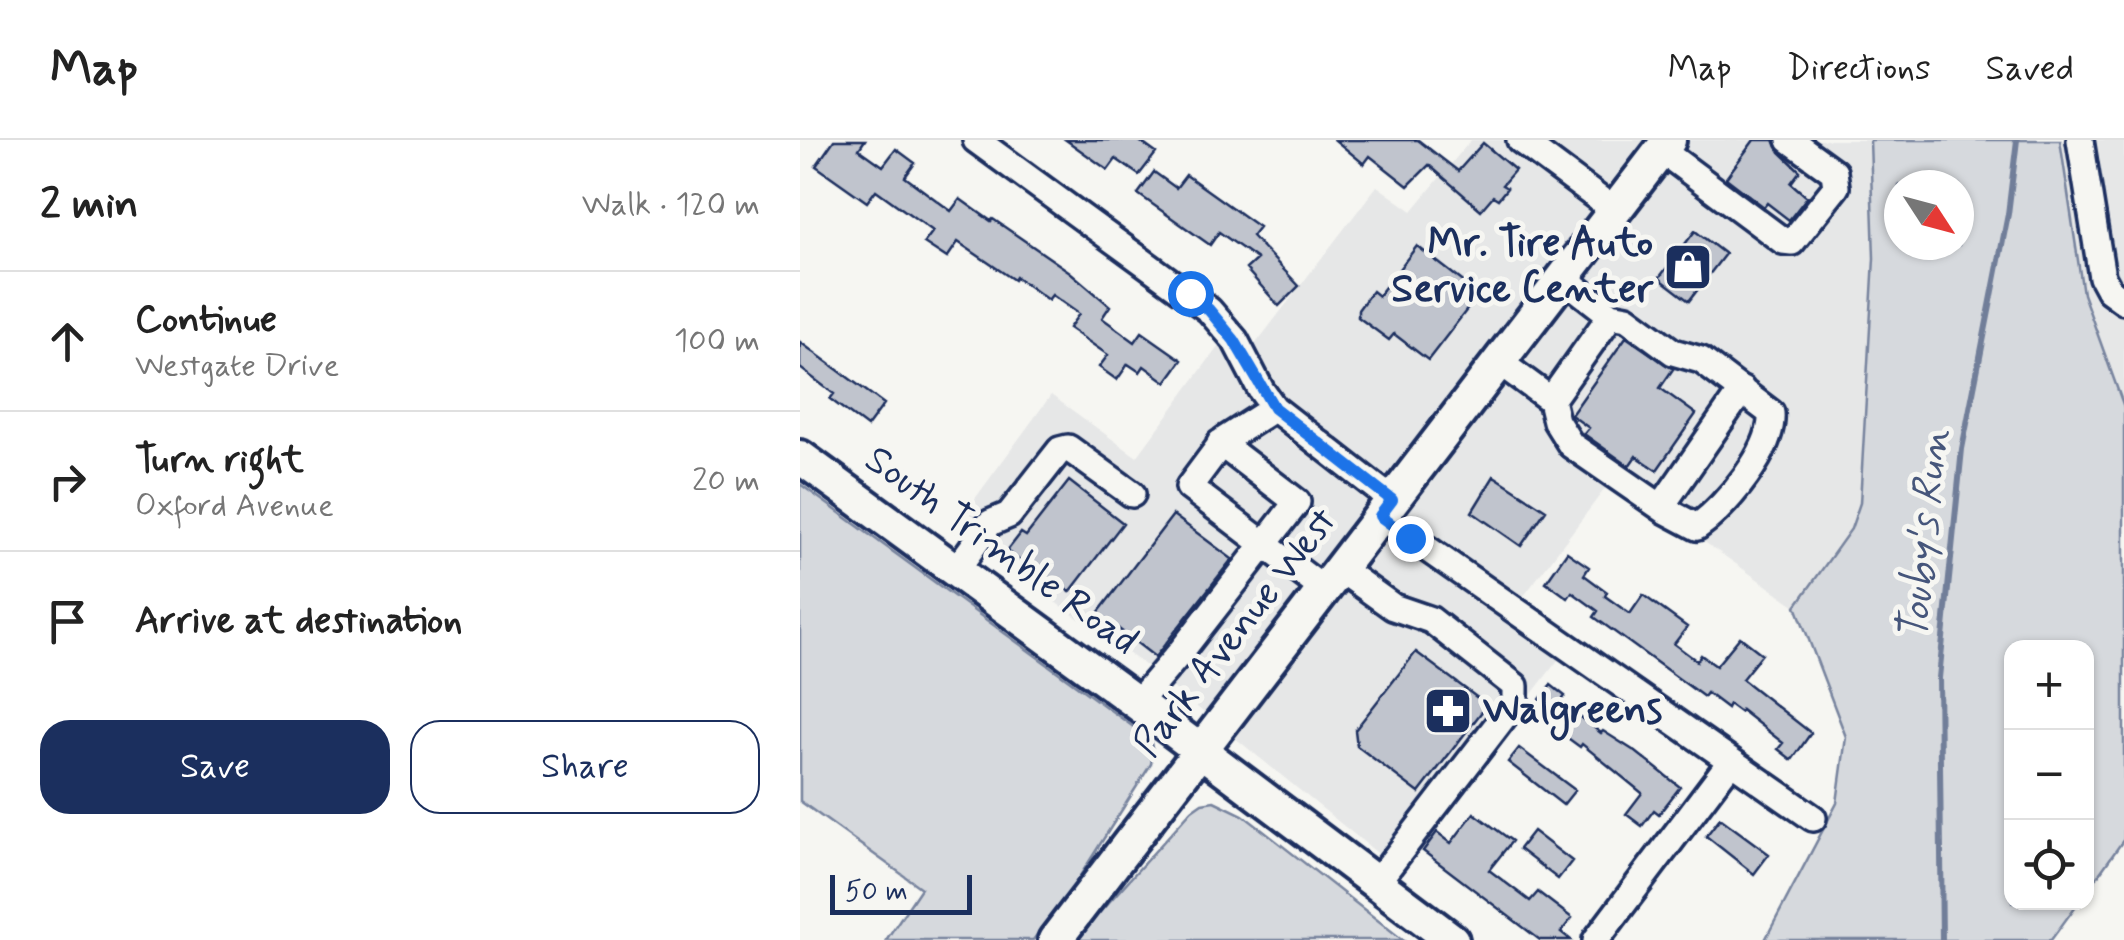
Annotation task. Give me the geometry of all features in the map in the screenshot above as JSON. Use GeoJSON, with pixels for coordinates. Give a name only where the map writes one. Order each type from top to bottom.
{"type":"FeatureCollection","features":[{"type":"Feature","properties":{"kind":"main road","name":"Park Avenue West"},"geometry":{"type":"LineString","coordinates":[[1054,940],[1665,145]]}},
{"type":"Feature","properties":{"kind":"main road","name":"South Trimble Road"},"geometry":{"type":"LineString","coordinates":[[800,457],[1452,940]]}},
{"type":"Feature","properties":{"kind":"street"},"geometry":{"type":"LineString","coordinates":[[976,140],[1209,310],[1234,340],[1274,408],[1386,508],[1813,818]]}},
{"type":"Feature","properties":{"kind":"street"},"geometry":{"type":"LineString","coordinates":[[1520,140],[1614,210]]}},
{"type":"Feature","properties":{"kind":"street"},"geometry":{"type":"LineString","coordinates":[[1665,145],[1783,241],[1792,242],[1836,187],[1836,179],[1834,172],[1790,140]]}},
{"type":"Feature","properties":{"kind":"street"},"geometry":{"type":"LineString","coordinates":[[2080,140],[2102,277],[2110,290],[2124,300]]}},
{"type":"Feature","properties":{"kind":"street"},"geometry":{"type":"LineString","coordinates":[[1498,362],[1552,400],[1556,421],[1571,444],[1661,507],[1697,526],[1719,511],[1752,465],[1772,427],[1771,413],[1701,360],[1674,352],[1626,318],[1612,315],[1562,277]]}},
{"type":"Feature","properties":{"kind":"street"},"geometry":{"type":"LineString","coordinates":[[1552,400],[1612,315]]}},
{"type":"Feature","properties":{"kind":"street"},"geometry":{"type":"LineString","coordinates":[[1661,507],[1742,390]]}},
{"type":"Feature","properties":{"kind":"street"},"geometry":{"type":"LineString","coordinates":[[1274,408],[1220,444],[1189,489],[1264,545],[1393,607],[1431,620],[1515,686],[1517,692],[1515,702],[1376,882]]}},
{"type":"Feature","properties":{"kind":"street"},"geometry":{"type":"LineString","coordinates":[[1137,703],[1180,654],[1297,502],[1220,444]]}},
{"type":"Feature","properties":{"kind":"street"},"geometry":{"type":"LineString","coordinates":[[956,570],[990,523],[1009,515],[1060,450],[1068,448],[1132,494]]}},
{"type":"Feature","properties":{"kind":"street"},"geometry":{"type":"LineString","coordinates":[[1596,940],[1730,760]]}},
{"type":"Feature","properties":{"kind":"shaded area"},"geometry":{"type":"Polygon","coordinates":[[[1471,140],[1870,140],[1874,258],[1860,503],[1851,529],[1796,606],[1613,478],[1514,609],[1568,647],[1397,869],[1145,665],[952,530],[1051,395],[1137,457],[1232,328],[1251,350],[1377,186],[1412,211],[1471,140]]]}},
{"type":"Feature","properties":{"kind":"shaded area"},"geometry":{"type":"Polygon","coordinates":[[[1870,140],[2060,140],[2083,294],[2124,407],[2124,839],[2094,881],[2094,640],[2004,640],[2004,910],[2073,910],[2051,940],[1765,940],[1837,803],[1846,737],[1796,606],[1851,529],[1860,503],[1874,258],[1870,140]]]}},
{"type":"Feature","properties":{"kind":"shaded area"},"geometry":{"type":"Polygon","coordinates":[[[2060,140],[2124,140],[2124,407],[2083,294],[2060,140]]]}},
{"type":"Feature","properties":{"kind":"shaded area"},"geometry":{"type":"Polygon","coordinates":[[[800,484],[1150,739],[1151,764],[1073,887],[1033,940],[886,940],[921,888],[800,801],[800,484]]]}},
{"type":"Feature","properties":{"kind":"shaded area"},"geometry":{"type":"Polygon","coordinates":[[[1214,801],[1243,815],[1403,940],[1075,940],[1192,810],[1214,801]]]}},
{"type":"Feature","properties":{"kind":"building"},"geometry":{"type":"Polygon","coordinates":[[[834,140],[865,140],[859,149],[883,166],[896,149],[915,163],[905,177],[951,211],[960,199],[993,219],[1070,272],[1110,306],[1102,318],[1135,342],[1142,332],[1182,360],[1166,382],[1144,366],[1140,372],[1128,364],[1117,380],[1099,367],[1108,355],[1069,328],[1079,314],[1052,295],[1048,300],[1016,277],[1014,280],[958,242],[947,258],[924,243],[933,231],[876,190],[867,202],[816,166],[834,140]]]}},
{"type":"Feature","properties":{"kind":"building"},"geometry":{"type":"Polygon","coordinates":[[[1066,140],[1138,140],[1156,153],[1139,175],[1116,159],[1108,170],[1066,140]]]}},
{"type":"Feature","properties":{"kind":"building"},"geometry":{"type":"Polygon","coordinates":[[[1335,140],[1418,140],[1458,171],[1483,143],[1515,170],[1502,185],[1507,188],[1498,199],[1493,196],[1481,210],[1429,165],[1408,186],[1370,156],[1364,164],[1335,140]]]}},
{"type":"Feature","properties":{"kind":"building"},"geometry":{"type":"Polygon","coordinates":[[[1754,140],[1774,140],[1780,152],[1800,171],[1791,183],[1807,197],[1789,220],[1767,203],[1764,207],[1726,178],[1754,140]]]}},
{"type":"Feature","properties":{"kind":"building"},"geometry":{"type":"Polygon","coordinates":[[[1154,172],[1176,188],[1186,175],[1259,227],[1252,236],[1299,286],[1279,306],[1246,269],[1257,259],[1219,232],[1210,245],[1138,194],[1154,172]]]}},
{"type":"Feature","properties":{"kind":"building"},"geometry":{"type":"Polygon","coordinates":[[[1695,231],[1725,254],[1689,301],[1659,278],[1695,231]]]}},
{"type":"Feature","properties":{"kind":"building"},"geometry":{"type":"Polygon","coordinates":[[[1417,246],[1479,294],[1428,360],[1394,334],[1389,340],[1358,317],[1358,310],[1372,291],[1378,296],[1417,246]]]}},
{"type":"Feature","properties":{"kind":"building"},"geometry":{"type":"Polygon","coordinates":[[[1626,337],[1673,369],[1660,388],[1696,414],[1657,470],[1636,456],[1629,466],[1584,434],[1589,428],[1571,415],[1626,337]]]}},
{"type":"Feature","properties":{"kind":"building"},"geometry":{"type":"Polygon","coordinates":[[[800,342],[884,404],[867,427],[830,399],[834,394],[800,368],[800,342]]]}},
{"type":"Feature","properties":{"kind":"building"},"geometry":{"type":"Polygon","coordinates":[[[1494,476],[1546,510],[1521,546],[1472,512],[1494,476]]]}},
{"type":"Feature","properties":{"kind":"building"},"geometry":{"type":"Polygon","coordinates":[[[1069,481],[1123,523],[1070,592],[1059,583],[1055,588],[1007,551],[1021,533],[1026,536],[1069,481]]]}},
{"type":"Feature","properties":{"kind":"building"},"geometry":{"type":"Polygon","coordinates":[[[1173,515],[1232,559],[1155,657],[1098,613],[1173,515]]]}},
{"type":"Feature","properties":{"kind":"building"},"geometry":{"type":"Polygon","coordinates":[[[1567,552],[1589,567],[1584,575],[1630,614],[1643,595],[1687,627],[1674,644],[1697,661],[1701,655],[1716,666],[1740,637],[1762,654],[1742,679],[1811,733],[1792,760],[1778,749],[1783,743],[1741,710],[1729,704],[1727,708],[1707,693],[1704,697],[1594,617],[1598,611],[1572,592],[1568,598],[1546,582],[1567,552]]]}},
{"type":"Feature","properties":{"kind":"building","name":"Walgreens"},"geometry":{"type":"Polygon","coordinates":[[[1416,652],[1487,705],[1419,793],[1357,746],[1355,730],[1416,652]]]}},
{"type":"Feature","properties":{"kind":"building"},"geometry":{"type":"Polygon","coordinates":[[[1551,685],[1565,696],[1561,702],[1680,787],[1659,814],[1654,810],[1642,826],[1626,814],[1642,793],[1582,744],[1580,747],[1531,711],[1551,685]]]}},
{"type":"Feature","properties":{"kind":"building"},"geometry":{"type":"Polygon","coordinates":[[[1519,748],[1575,790],[1563,805],[1508,762],[1519,748]]]}},
{"type":"Feature","properties":{"kind":"building"},"geometry":{"type":"Polygon","coordinates":[[[1474,813],[1512,841],[1489,870],[1530,901],[1538,892],[1572,918],[1561,932],[1571,940],[1540,940],[1423,851],[1437,832],[1451,843],[1474,813]]]}},
{"type":"Feature","properties":{"kind":"building"},"geometry":{"type":"Polygon","coordinates":[[[1720,818],[1769,854],[1754,874],[1706,836],[1720,818]]]}},
{"type":"Feature","properties":{"kind":"building"},"geometry":{"type":"Polygon","coordinates":[[[1533,831],[1572,861],[1558,879],[1519,849],[1533,831]]]}},
{"type":"Feature","properties":{"kind":"waterway","name":"Touby's Run"},"geometry":{"type":"LineString","coordinates":[[1942,940],[1939,678],[1962,449],[2008,214],[2017,140]]}},
{"type":"Feature","properties":{"kind":"place","name":"Mr. Tire Auto Service Center"},"geometry":{"type":"Point","coordinates":[1688,267]}},
{"type":"Feature","properties":{"kind":"place","name":"Walgreens"},"geometry":{"type":"Point","coordinates":[1448,711]}},
{"type":"Feature","properties":{"kind":"route"},"geometry":{"type":"LineString","coordinates":[[1190,293],[1234,340],[1274,408],[1392,500],[1380,516],[1410,538]]}}]}
